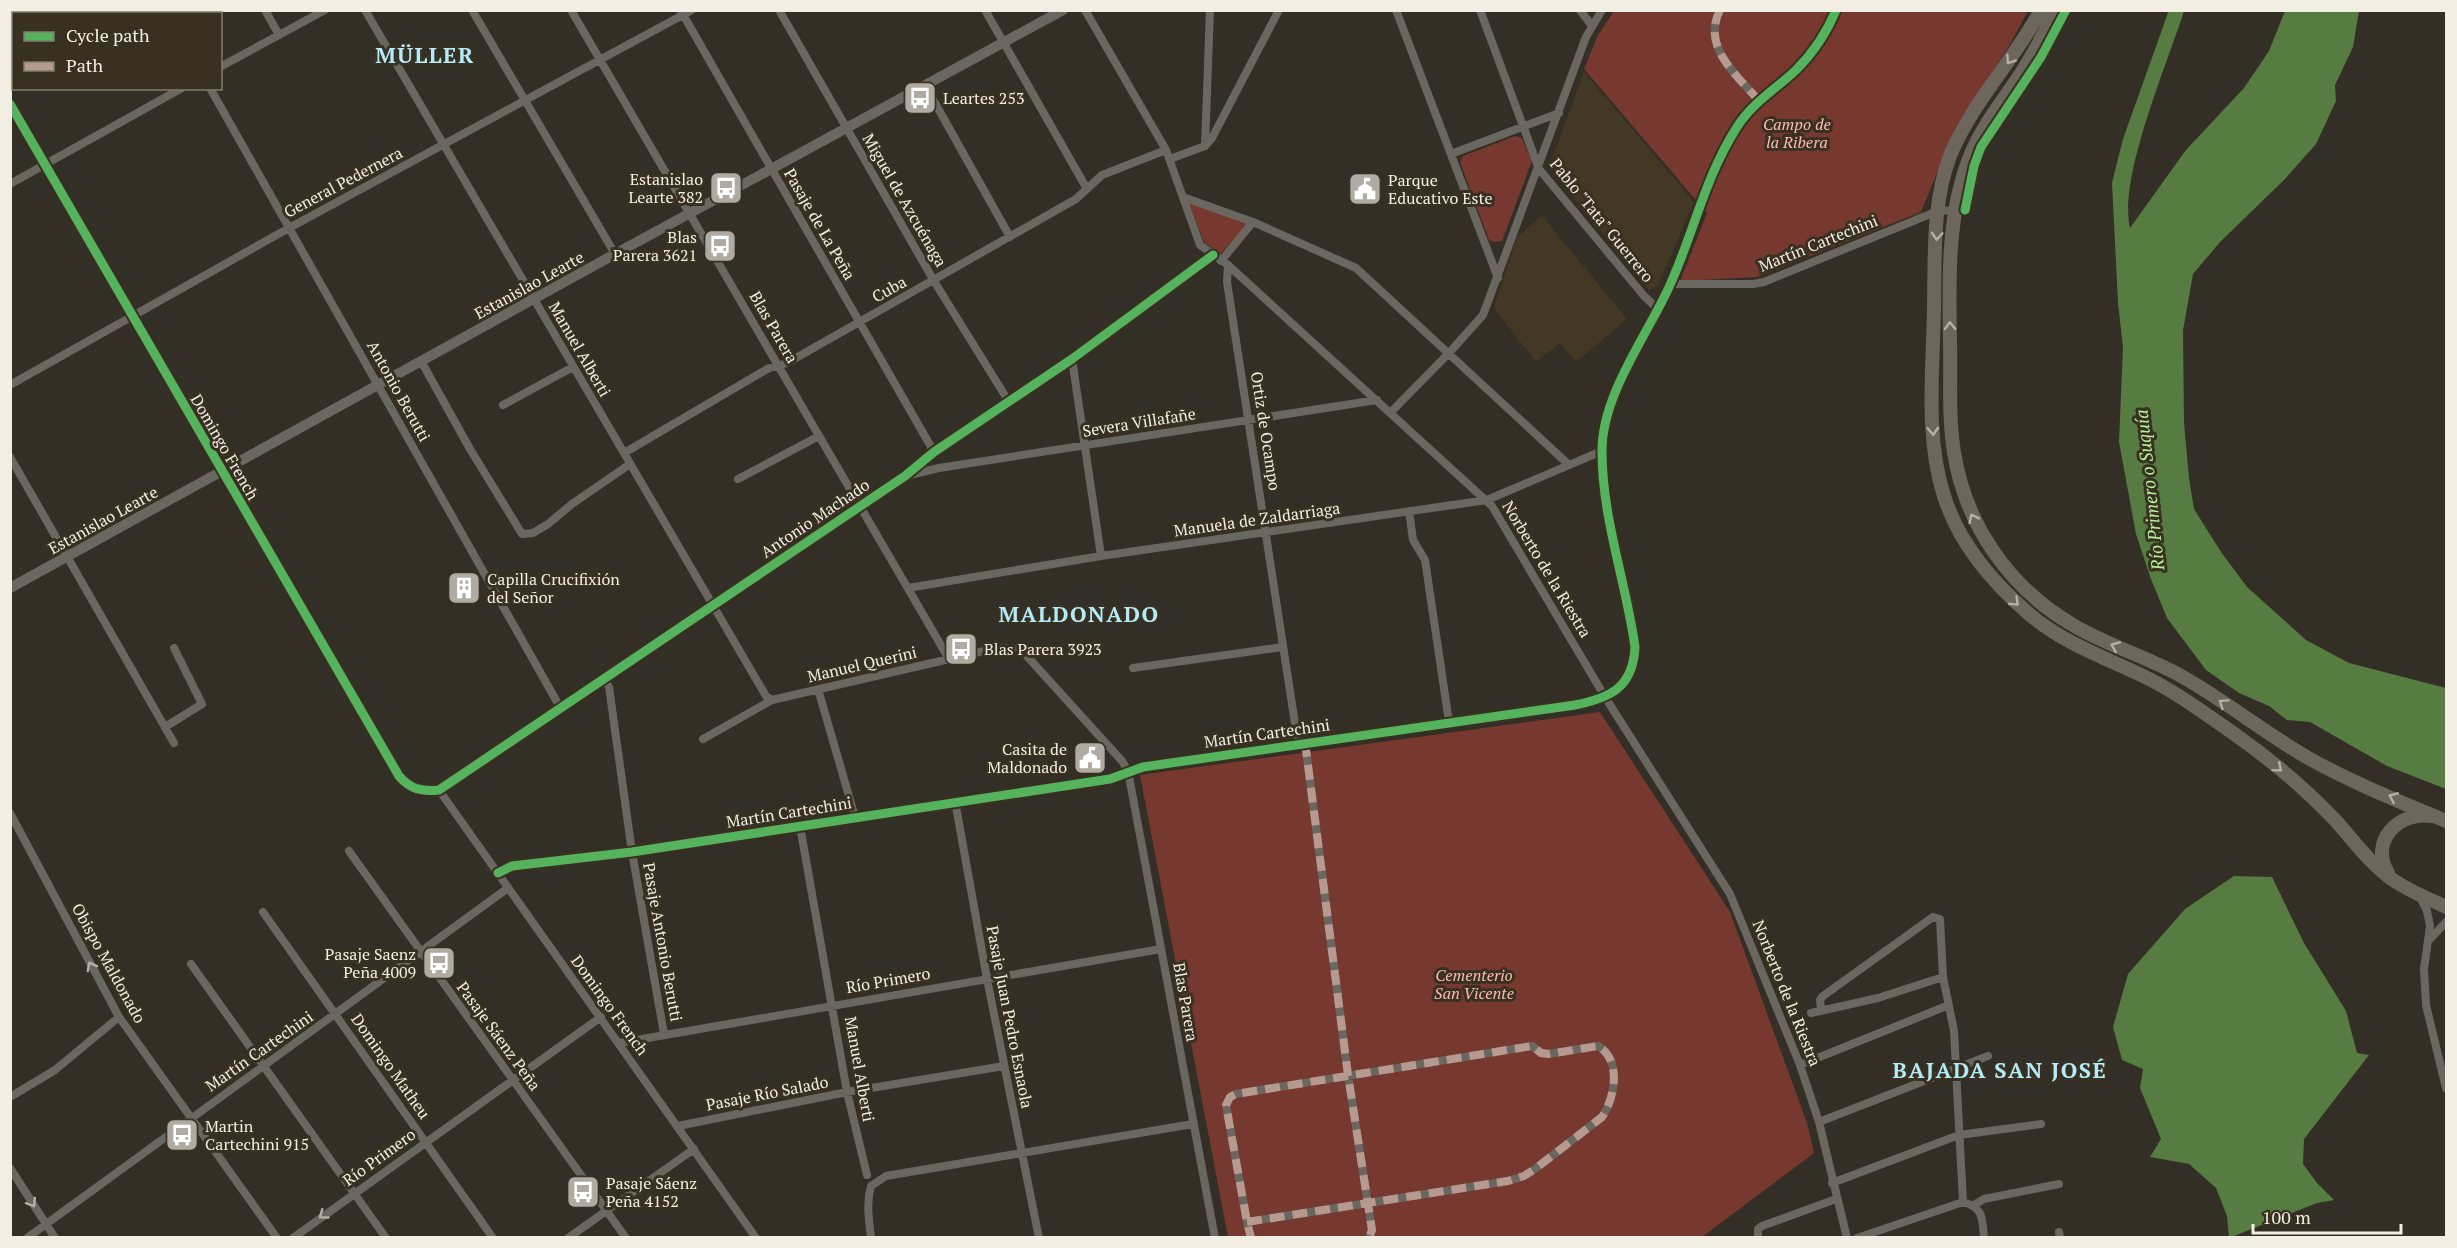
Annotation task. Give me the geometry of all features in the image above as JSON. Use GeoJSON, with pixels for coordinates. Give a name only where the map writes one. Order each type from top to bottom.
{"type":"FeatureCollection","features":[{"type":"Feature","properties":{"kind":"main road"},"geometry":{"type":"LineString","coordinates":[[2041,10],[1957,142],[1942,182],[1938,211],[1934,333],[1934,442],[1944,497],[1963,541],[1975,559],[2020,606],[2045,627],[2083,649],[2162,685],[2259,753],[2319,804],[2381,871],[2398,884],[2446,907]]}},
{"type":"Feature","properties":{"kind":"main road"},"geometry":{"type":"LineString","coordinates":[[2056,10],[2030,59],[1985,125],[1961,183],[1955,210],[1950,286],[1953,449],[1963,492],[1974,520],[2004,566],[2038,601],[2073,625],[2183,677],[2265,732],[2331,770],[2443,819]]}},
{"type":"Feature","properties":{"kind":"main road"},"geometry":{"type":"LineString","coordinates":[[2398,884],[2389,874],[2382,860],[2384,842],[2390,830],[2401,820],[2413,816],[2443,819]]}},
{"type":"Feature","properties":{"kind":"street"},"geometry":{"type":"LineString","coordinates":[[265,10],[279,35]]}},
{"type":"Feature","properties":{"kind":"street"},"geometry":{"type":"LineString","coordinates":[[222,66],[325,10]]}},
{"type":"Feature","properties":{"kind":"street","name":"Manuel Alberti"},"geometry":{"type":"LineString","coordinates":[[365,10],[766,696],[772,700]]}},
{"type":"Feature","properties":{"kind":"street"},"geometry":{"type":"LineString","coordinates":[[472,10],[615,254]]}},
{"type":"Feature","properties":{"kind":"street","name":"Blas Parera"},"geometry":{"type":"LineString","coordinates":[[571,10],[780,365],[949,659]]}},
{"type":"Feature","properties":{"kind":"street","name":"General Pedernera"},"geometry":{"type":"LineString","coordinates":[[10,385],[289,228],[600,60],[682,13],[692,10]]}},
{"type":"Feature","properties":{"kind":"street","name":"Miguel de Azcuénaga"},"geometry":{"type":"LineString","coordinates":[[779,10],[934,281],[1009,402]]}},
{"type":"Feature","properties":{"kind":"street"},"geometry":{"type":"LineString","coordinates":[[985,10],[1087,189]]}},
{"type":"Feature","properties":{"kind":"street","name":"Estanislao Learte"},"geometry":{"type":"LineString","coordinates":[[10,588],[1063,10]]}},
{"type":"Feature","properties":{"kind":"street","name":"Norberto de la Riestra"},"geometry":{"type":"LineString","coordinates":[[1085,10],[1168,154],[1200,245],[1221,260],[1487,500],[1605,697],[1730,894],[1800,1065],[1819,1122],[1847,1238]]}},
{"type":"Feature","properties":{"kind":"street"},"geometry":{"type":"LineString","coordinates":[[1205,146],[1210,10]]}},
{"type":"Feature","properties":{"kind":"street"},"geometry":{"type":"LineString","coordinates":[[1205,146],[1212,138],[1279,10]]}},
{"type":"Feature","properties":{"kind":"street"},"geometry":{"type":"LineString","coordinates":[[1396,10],[1498,278]]}},
{"type":"Feature","properties":{"kind":"street","name":"Pablo \"Tata\" Guerrero"},"geometry":{"type":"LineString","coordinates":[[1480,10],[1539,169],[1644,296],[1658,309]]}},
{"type":"Feature","properties":{"kind":"street"},"geometry":{"type":"LineString","coordinates":[[1580,10],[1592,26]]}},
{"type":"Feature","properties":{"kind":"street"},"geometry":{"type":"LineString","coordinates":[[1391,412],[1483,315],[1592,26],[1602,10]]}},
{"type":"Feature","properties":{"kind":"street"},"geometry":{"type":"LineString","coordinates":[[1720,10],[1715,23],[1717,49],[1759,101]]}},
{"type":"Feature","properties":{"kind":"street"},"geometry":{"type":"LineString","coordinates":[[1671,284],[1709,181],[1737,128],[1759,101],[1805,61],[1836,10]]}},
{"type":"Feature","properties":{"kind":"street","name":"Pasaje de La Peña"},"geometry":{"type":"LineString","coordinates":[[682,13],[934,452]]}},
{"type":"Feature","properties":{"kind":"street"},"geometry":{"type":"LineString","coordinates":[[925,85],[1010,237]]}},
{"type":"Feature","properties":{"kind":"street"},"geometry":{"type":"LineString","coordinates":[[10,184],[178,90]]}},
{"type":"Feature","properties":{"kind":"street","name":"Antonio Berutti"},"geometry":{"type":"LineString","coordinates":[[211,90],[561,709]]}},
{"type":"Feature","properties":{"kind":"street","name":"Domingo French"},"geometry":{"type":"LineString","coordinates":[[10,104],[399,776],[410,787],[425,792]]}},
{"type":"Feature","properties":{"kind":"street"},"geometry":{"type":"LineString","coordinates":[[1451,154],[1559,113]]}},
{"type":"Feature","properties":{"kind":"street","name":"Cuba"},"geometry":{"type":"LineString","coordinates":[[624,453],[769,368],[780,365],[860,322],[1076,199],[1102,175],[1168,154],[1205,146]]}},
{"type":"Feature","properties":{"kind":"street"},"geometry":{"type":"LineString","coordinates":[[1183,197],[1253,222],[1356,268],[1568,464]]}},
{"type":"Feature","properties":{"kind":"street","name":"Martín Cartechini"},"geometry":{"type":"LineString","coordinates":[[498,873],[512,866],[632,852],[1110,779],[1143,766],[1575,705],[1605,697],[1621,687],[1628,679],[1635,648],[1605,491],[1602,451],[1604,429],[1611,404],[1671,284],[1764,282],[1938,211],[1955,210]]}},
{"type":"Feature","properties":{"kind":"street","name":"Antonio Machado"},"geometry":{"type":"LineString","coordinates":[[425,792],[439,790],[561,709],[713,603],[905,476],[934,452],[1072,358],[1221,260],[1253,222]]}},
{"type":"Feature","properties":{"kind":"street","name":"Ortiz de Ocampo"},"geometry":{"type":"LineString","coordinates":[[1221,260],[1227,282],[1283,648],[1301,743],[1372,1230],[1369,1238]]}},
{"type":"Feature","properties":{"kind":"street"},"geometry":{"type":"LineString","coordinates":[[1072,358],[1101,556]]}},
{"type":"Feature","properties":{"kind":"street"},"geometry":{"type":"LineString","coordinates":[[421,361],[470,449],[522,534],[533,533],[548,524],[572,504],[630,464]]}},
{"type":"Feature","properties":{"kind":"street"},"geometry":{"type":"LineString","coordinates":[[503,405],[573,367]]}},
{"type":"Feature","properties":{"kind":"street","name":"Severa Villafañe"},"geometry":{"type":"LineString","coordinates":[[905,476],[939,468],[1377,400]]}},
{"type":"Feature","properties":{"kind":"street"},"geometry":{"type":"LineString","coordinates":[[738,479],[819,436]]}},
{"type":"Feature","properties":{"kind":"street","name":"Manuela de Zaldarriaga"},"geometry":{"type":"LineString","coordinates":[[908,588],[1101,556],[1487,500],[1602,451]]}},
{"type":"Feature","properties":{"kind":"street"},"geometry":{"type":"LineString","coordinates":[[10,457],[174,743]]}},
{"type":"Feature","properties":{"kind":"street"},"geometry":{"type":"LineString","coordinates":[[1409,511],[1413,540],[1425,560],[1449,722]]}},
{"type":"Feature","properties":{"kind":"street","name":"Manuel Querini"},"geometry":{"type":"LineString","coordinates":[[703,739],[757,706],[772,700],[1005,647],[1025,654],[1122,761],[1128,771]]}},
{"type":"Feature","properties":{"kind":"street"},"geometry":{"type":"LineString","coordinates":[[165,727],[202,704],[174,648]]}},
{"type":"Feature","properties":{"kind":"street"},"geometry":{"type":"LineString","coordinates":[[1133,668],[1283,648]]}},
{"type":"Feature","properties":{"kind":"street","name":"Pasaje Antonio Berutti"},"geometry":{"type":"LineString","coordinates":[[604,679],[609,687],[632,852],[664,1034]]}},
{"type":"Feature","properties":{"kind":"street"},"geometry":{"type":"LineString","coordinates":[[818,689],[855,817]]}},
{"type":"Feature","properties":{"kind":"street","name":"Blas Parera"},"geometry":{"type":"LineString","coordinates":[[1128,771],[1215,1238]]}},
{"type":"Feature","properties":{"kind":"street","name":"Domingo French"},"geometry":{"type":"LineString","coordinates":[[439,790],[756,1238]]}},
{"type":"Feature","properties":{"kind":"street","name":"Pasaje Juan Pedro Esnaola"},"geometry":{"type":"LineString","coordinates":[[955,801],[987,979],[1039,1238]]}},
{"type":"Feature","properties":{"kind":"street","name":"Obispo Maldonado"},"geometry":{"type":"LineString","coordinates":[[10,813],[119,1017],[277,1238]]}},
{"type":"Feature","properties":{"kind":"street","name":"Manuel Alberti"},"geometry":{"type":"LineString","coordinates":[[800,826],[847,1092],[867,1175]]}},
{"type":"Feature","properties":{"kind":"street","name":"Pasaje Sáenz Peña"},"geometry":{"type":"LineString","coordinates":[[349,851],[626,1238]]}},
{"type":"Feature","properties":{"kind":"street","name":"Martín Cartechini"},"geometry":{"type":"LineString","coordinates":[[27,1238],[191,1116],[264,1066],[508,888]]}},
{"type":"Feature","properties":{"kind":"street"},"geometry":{"type":"LineString","coordinates":[[2419,895],[2429,918],[2424,987],[2446,1088]]}},
{"type":"Feature","properties":{"kind":"street","name":"Domingo Matheu"},"geometry":{"type":"LineString","coordinates":[[263,912],[494,1238]]}},
{"type":"Feature","properties":{"kind":"street"},"geometry":{"type":"LineString","coordinates":[[1821,1010],[1820,1000],[1823,996],[1937,916],[1942,924],[1943,977],[1954,1030],[1963,1202]]}},
{"type":"Feature","properties":{"kind":"street"},"geometry":{"type":"LineString","coordinates":[[2428,942],[2446,922]]}},
{"type":"Feature","properties":{"kind":"street","name":"Río Primero"},"geometry":{"type":"LineString","coordinates":[[619,1042],[1161,949]]}},
{"type":"Feature","properties":{"kind":"street"},"geometry":{"type":"LineString","coordinates":[[191,964],[386,1238]]}},
{"type":"Feature","properties":{"kind":"street"},"geometry":{"type":"LineString","coordinates":[[1811,1013],[1878,998],[1943,977]]}},
{"type":"Feature","properties":{"kind":"street"},"geometry":{"type":"LineString","coordinates":[[1800,1065],[1949,1005]]}},
{"type":"Feature","properties":{"kind":"street"},"geometry":{"type":"LineString","coordinates":[[10,1096],[55,1070],[119,1017]]}},
{"type":"Feature","properties":{"kind":"street","name":"Río Primero"},"geometry":{"type":"LineString","coordinates":[[292,1238],[601,1017]]}},
{"type":"Feature","properties":{"kind":"street"},"geometry":{"type":"LineString","coordinates":[[1247,1222],[1508,1181],[1524,1176],[1602,1117],[1611,1101],[1614,1081],[1608,1054],[1598,1046],[1592,1045],[1549,1054],[1541,1053],[1532,1046],[1236,1094],[1227,1101],[1247,1222],[1251,1238]]}},
{"type":"Feature","properties":{"kind":"street"},"geometry":{"type":"LineString","coordinates":[[1819,1122],[1988,1056]]}},
{"type":"Feature","properties":{"kind":"street","name":"Pasaje Río Salado"},"geometry":{"type":"LineString","coordinates":[[678,1126],[847,1092],[1004,1066]]}},
{"type":"Feature","properties":{"kind":"street"},"geometry":{"type":"LineString","coordinates":[[871,1238],[867,1212],[871,1186],[886,1176],[1193,1124]]}},
{"type":"Feature","properties":{"kind":"street"},"geometry":{"type":"LineString","coordinates":[[1832,1183],[1959,1135],[2042,1124]]}},
{"type":"Feature","properties":{"kind":"street"},"geometry":{"type":"LineString","coordinates":[[568,1238],[694,1149]]}},
{"type":"Feature","properties":{"kind":"street"},"geometry":{"type":"LineString","coordinates":[[10,1168],[55,1238]]}},
{"type":"Feature","properties":{"kind":"street"},"geometry":{"type":"LineString","coordinates":[[1974,1205],[1984,1199],[2059,1185]]}},
{"type":"Feature","properties":{"kind":"street"},"geometry":{"type":"LineString","coordinates":[[1758,1238],[1758,1229],[1762,1226],[1836,1199]]}},
{"type":"Feature","properties":{"kind":"street"},"geometry":{"type":"LineString","coordinates":[[1857,1238],[1963,1202],[1974,1205],[1981,1214],[1984,1238]]}},
{"type":"Feature","properties":{"kind":"shaded area"},"geometry":{"type":"Polygon","coordinates":[[[1584,72],[1694,202],[1658,286],[1649,290],[1549,167],[1584,72]]]}},
{"type":"Feature","properties":{"kind":"shaded area"},"geometry":{"type":"Polygon","coordinates":[[[1542,216],[1627,319],[1576,362],[1560,343],[1536,362],[1494,308],[1517,237],[1542,216]]]}},
{"type":"Feature","properties":{"kind":"green space","name":"Campo de la Ribera"},"geometry":{"type":"Polygon","coordinates":[[[1614,11],[2028,11],[2009,46],[1956,127],[1921,212],[1757,277],[1680,281],[1707,213],[1584,69],[1598,35],[1614,11]]]}},
{"type":"Feature","properties":{"kind":"green space"},"geometry":{"type":"Polygon","coordinates":[[[1515,136],[1522,138],[1532,161],[1502,241],[1494,242],[1489,240],[1460,162],[1463,156],[1515,136]]]}},
{"type":"Feature","properties":{"kind":"green space"},"geometry":{"type":"Polygon","coordinates":[[[1188,200],[1249,223],[1220,254],[1204,242],[1188,200]]]}},
{"type":"Feature","properties":{"kind":"green space","name":"Cementerio San Vicente"},"geometry":{"type":"Polygon","coordinates":[[[1600,712],[1730,912],[1807,1123],[1814,1153],[1702,1237],[1228,1237],[1140,775],[1600,712]]]}},
{"type":"Feature","properties":{"kind":"water","name":"Río Primero o Suquía"},"geometry":{"type":"Polygon","coordinates":[[[2169,10],[2184,11],[2146,120],[2138,151],[2128,206],[2130,228],[2186,150],[2244,88],[2269,51],[2285,11],[2359,11],[2353,47],[2335,85],[2336,101],[2316,144],[2285,179],[2220,242],[2193,274],[2183,330],[2184,423],[2189,478],[2194,509],[2221,552],[2247,587],[2306,640],[2349,663],[2446,688],[2446,789],[2387,766],[2310,722],[2287,720],[2269,706],[2239,693],[2206,670],[2167,618],[2151,579],[2136,534],[2119,442],[2123,347],[2118,303],[2112,183],[2123,139],[2169,10]]]}},
{"type":"Feature","properties":{"kind":"water"},"geometry":{"type":"Polygon","coordinates":[[[2234,876],[2272,877],[2304,943],[2346,1011],[2357,1053],[2369,1055],[2304,1139],[2303,1164],[2334,1200],[2317,1203],[2229,1238],[2227,1216],[2216,1188],[2189,1164],[2150,1157],[2161,1139],[2140,1088],[2143,1069],[2122,1060],[2113,1027],[2128,974],[2185,909],[2234,876]]]}},
{"type":"Feature","properties":{"kind":"marked path"},"geometry":{"type":"LineString","coordinates":[[1720,10],[1715,23],[1718,48],[1732,71],[1759,101]]}},
{"type":"Feature","properties":{"kind":"marked path"},"geometry":{"type":"LineString","coordinates":[[1305,742],[1348,1075],[1372,1230],[1369,1238]]}},
{"type":"Feature","properties":{"kind":"marked path"},"geometry":{"type":"LineString","coordinates":[[1247,1222],[1508,1181],[1524,1176],[1602,1117],[1613,1090],[1611,1060],[1598,1046],[1549,1054],[1541,1053],[1532,1046],[1236,1094],[1230,1097],[1226,1105],[1247,1222],[1251,1238]]}},
{"type":"Feature","properties":{"kind":"cycle path"},"geometry":{"type":"LineString","coordinates":[[498,873],[512,866],[632,852],[1110,779],[1143,767],[1575,705],[1609,694],[1625,681],[1630,672],[1635,647],[1610,525],[1603,476],[1602,451],[1609,408],[1627,366],[1670,285],[1716,165],[1726,146],[1743,118],[1808,57],[1824,34],[1836,10]]}},
{"type":"Feature","properties":{"kind":"cycle path"},"geometry":{"type":"LineString","coordinates":[[1965,210],[1974,166],[1981,147],[2041,57],[2066,10]]}},
{"type":"Feature","properties":{"kind":"cycle path"},"geometry":{"type":"LineString","coordinates":[[10,104],[399,776],[412,787],[422,790],[439,790],[905,476],[934,452],[1072,359],[1213,255]]}},
{"type":"Feature","properties":{"kind":"place","name":"Leartes 253"},"geometry":{"type":"Point","coordinates":[920,98]}},
{"type":"Feature","properties":{"kind":"place","name":"Estanislao Learte 382"},"geometry":{"type":"Point","coordinates":[726,188]}},
{"type":"Feature","properties":{"kind":"place","name":"Parque Educativo Este"},"geometry":{"type":"Point","coordinates":[1365,189]}},
{"type":"Feature","properties":{"kind":"place","name":"Blas Parera 3621"},"geometry":{"type":"Point","coordinates":[720,246]}},
{"type":"Feature","properties":{"kind":"place","name":"Capilla Crucifixión del Señor"},"geometry":{"type":"Point","coordinates":[464,588]}},
{"type":"Feature","properties":{"kind":"place","name":"Blas Parera 3923"},"geometry":{"type":"Point","coordinates":[961,649]}},
{"type":"Feature","properties":{"kind":"place","name":"Casita de Maldonado"},"geometry":{"type":"Point","coordinates":[1090,758]}},
{"type":"Feature","properties":{"kind":"place","name":"Pasaje Saenz Peña 4009"},"geometry":{"type":"Point","coordinates":[439,963]}},
{"type":"Feature","properties":{"kind":"place","name":"Martin Cartechini 915"},"geometry":{"type":"Point","coordinates":[182,1135]}},
{"type":"Feature","properties":{"kind":"place","name":"Pasaje Sáenz Peña 4152"},"geometry":{"type":"Point","coordinates":[583,1192]}},
{"type":"Feature","properties":{"kind":"district","name":"MÜLLER"},"geometry":{"type":"Point","coordinates":[425,55]}},
{"type":"Feature","properties":{"kind":"district","name":"MALDONADO"},"geometry":{"type":"Point","coordinates":[1079,614]}},
{"type":"Feature","properties":{"kind":"district","name":"BAJADA SAN JOSÉ"},"geometry":{"type":"Point","coordinates":[2000,1070]}}]}
